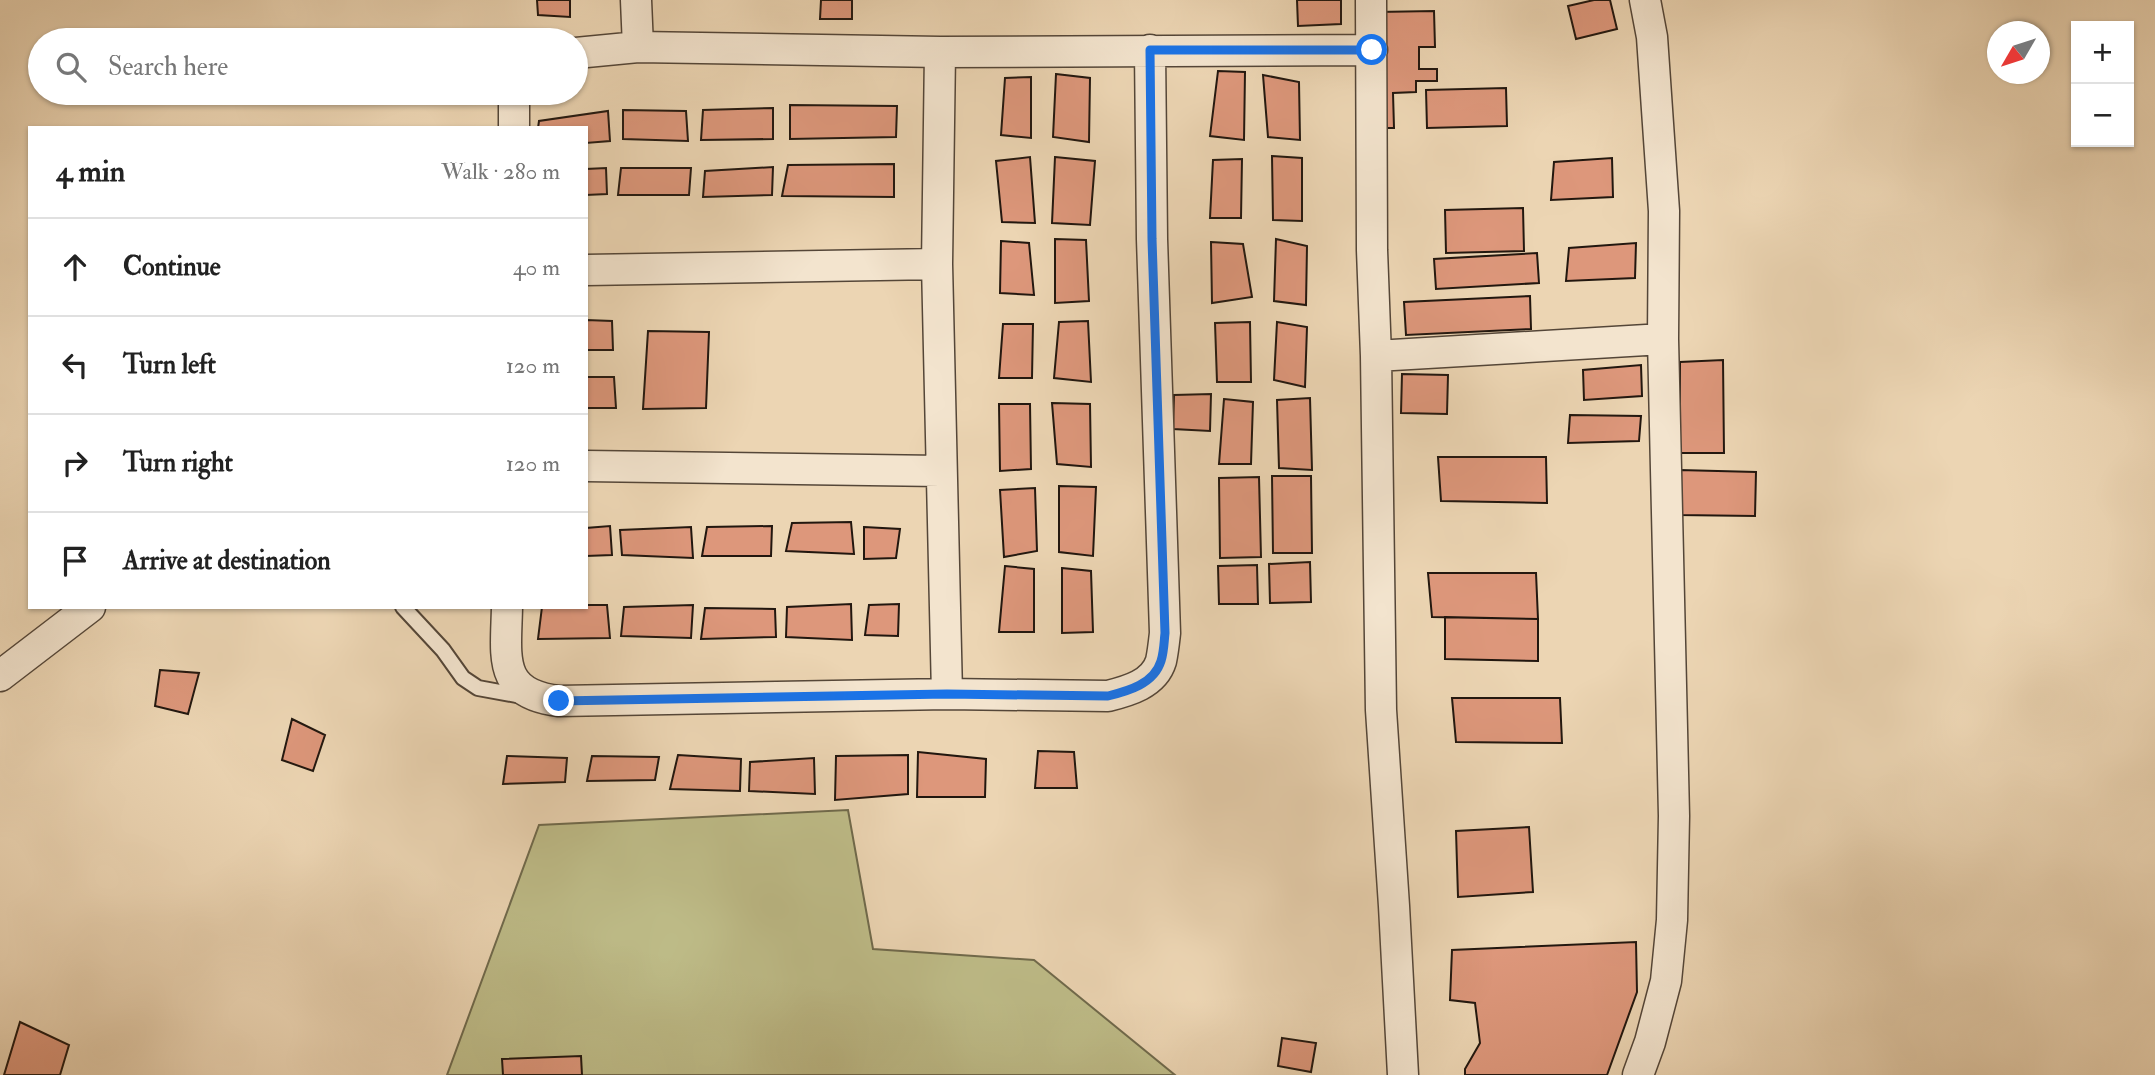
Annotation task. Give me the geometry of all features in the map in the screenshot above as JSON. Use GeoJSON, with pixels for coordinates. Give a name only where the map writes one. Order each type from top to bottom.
{"type":"FeatureCollection","features":[{"type":"Feature","properties":{"kind":"street"},"geometry":{"type":"LineString","coordinates":[[636,0],[638,47]]}},
{"type":"Feature","properties":{"kind":"street"},"geometry":{"type":"LineString","coordinates":[[1371,0],[1372,250],[1381,710],[1403,1075]]}},
{"type":"Feature","properties":{"kind":"street"},"geometry":{"type":"LineString","coordinates":[[1638,1075],[1666,981],[1672,920],[1674,816],[1663,339],[1664,211],[1652,37],[1645,0]]}},
{"type":"Feature","properties":{"kind":"street"},"geometry":{"type":"LineString","coordinates":[[588,52],[638,47],[940,52],[1372,50]]}},
{"type":"Feature","properties":{"kind":"street"},"geometry":{"type":"LineString","coordinates":[[507,609],[506,659],[512,679],[524,691],[540,699],[559,701],[947,694],[1108,696],[1134,690],[1149,678],[1161,663],[1165,633],[1152,239],[1150,50]]}},
{"type":"Feature","properties":{"kind":"street"},"geometry":{"type":"LineString","coordinates":[[940,52],[937,264],[947,694]]}},
{"type":"Feature","properties":{"kind":"street"},"geometry":{"type":"LineString","coordinates":[[514,105],[514,126]]}},
{"type":"Feature","properties":{"kind":"street"},"geometry":{"type":"LineString","coordinates":[[588,270],[937,264]]}},
{"type":"Feature","properties":{"kind":"street"},"geometry":{"type":"LineString","coordinates":[[1376,356],[1663,339]]}},
{"type":"Feature","properties":{"kind":"street"},"geometry":{"type":"LineString","coordinates":[[588,466],[940,471]]}},
{"type":"Feature","properties":{"kind":"street"},"geometry":{"type":"LineString","coordinates":[[0,676],[87,609]]}},
{"type":"Feature","properties":{"kind":"lane"},"geometry":{"type":"LineString","coordinates":[[405,609],[443,650],[463,678],[478,688],[540,699]]}},
{"type":"Feature","properties":{"kind":"shaded area"},"geometry":{"type":"Polygon","coordinates":[[[848,810],[873,949],[1034,960],[1175,1075],[447,1075],[539,825],[848,810]]]}},
{"type":"Feature","properties":{"kind":"building"},"geometry":{"type":"Polygon","coordinates":[[[537,0],[570,0],[570,17],[538,15],[537,0]]]}},
{"type":"Feature","properties":{"kind":"building"},"geometry":{"type":"Polygon","coordinates":[[[821,0],[852,0],[852,19],[820,19],[821,0]]]}},
{"type":"Feature","properties":{"kind":"building"},"geometry":{"type":"Polygon","coordinates":[[[1297,0],[1341,0],[1341,24],[1298,26],[1297,0]]]}},
{"type":"Feature","properties":{"kind":"building"},"geometry":{"type":"Polygon","coordinates":[[[1594,0],[1610,0],[1617,29],[1576,39],[1568,6],[1594,0]]]}},
{"type":"Feature","properties":{"kind":"building"},"geometry":{"type":"Polygon","coordinates":[[[1434,11],[1435,47],[1419,47],[1419,69],[1437,69],[1437,81],[1416,81],[1416,92],[1393,93],[1394,128],[1372,128],[1377,12],[1434,11]]]}},
{"type":"Feature","properties":{"kind":"building"},"geometry":{"type":"Polygon","coordinates":[[[1218,71],[1245,72],[1244,140],[1210,136],[1218,71]]]}},
{"type":"Feature","properties":{"kind":"building"},"geometry":{"type":"Polygon","coordinates":[[[1056,74],[1090,78],[1089,142],[1053,137],[1056,74]]]}},
{"type":"Feature","properties":{"kind":"building"},"geometry":{"type":"Polygon","coordinates":[[[1263,75],[1299,82],[1300,140],[1268,137],[1263,75]]]}},
{"type":"Feature","properties":{"kind":"building"},"geometry":{"type":"Polygon","coordinates":[[[1031,77],[1031,138],[1001,135],[1005,78],[1031,77]]]}},
{"type":"Feature","properties":{"kind":"building"},"geometry":{"type":"Polygon","coordinates":[[[1506,88],[1507,126],[1427,128],[1426,90],[1506,88]]]}},
{"type":"Feature","properties":{"kind":"building"},"geometry":{"type":"Polygon","coordinates":[[[790,105],[897,106],[896,137],[790,139],[790,105]]]}},
{"type":"Feature","properties":{"kind":"building"},"geometry":{"type":"Polygon","coordinates":[[[773,108],[773,139],[701,140],[703,110],[773,108]]]}},
{"type":"Feature","properties":{"kind":"building"},"geometry":{"type":"Polygon","coordinates":[[[623,110],[686,111],[688,141],[623,139],[623,110]]]}},
{"type":"Feature","properties":{"kind":"building"},"geometry":{"type":"Polygon","coordinates":[[[608,111],[610,141],[588,143],[588,126],[538,126],[539,121],[608,111]]]}},
{"type":"Feature","properties":{"kind":"building"},"geometry":{"type":"Polygon","coordinates":[[[1272,156],[1302,158],[1302,221],[1273,220],[1272,156]]]}},
{"type":"Feature","properties":{"kind":"building"},"geometry":{"type":"Polygon","coordinates":[[[1030,157],[1035,223],[1002,222],[996,161],[1030,157]]]}},
{"type":"Feature","properties":{"kind":"building"},"geometry":{"type":"Polygon","coordinates":[[[1055,157],[1095,161],[1090,225],[1052,223],[1055,157]]]}},
{"type":"Feature","properties":{"kind":"building"},"geometry":{"type":"Polygon","coordinates":[[[1612,158],[1613,197],[1551,200],[1554,162],[1612,158]]]}},
{"type":"Feature","properties":{"kind":"building"},"geometry":{"type":"Polygon","coordinates":[[[1242,159],[1241,218],[1210,218],[1213,160],[1242,159]]]}},
{"type":"Feature","properties":{"kind":"building"},"geometry":{"type":"Polygon","coordinates":[[[894,164],[894,197],[782,196],[788,165],[894,164]]]}},
{"type":"Feature","properties":{"kind":"building"},"geometry":{"type":"Polygon","coordinates":[[[773,167],[772,195],[703,197],[705,171],[773,167]]]}},
{"type":"Feature","properties":{"kind":"building"},"geometry":{"type":"Polygon","coordinates":[[[606,168],[607,194],[588,195],[588,169],[606,168]]]}},
{"type":"Feature","properties":{"kind":"building"},"geometry":{"type":"Polygon","coordinates":[[[621,168],[691,168],[689,195],[618,195],[621,168]]]}},
{"type":"Feature","properties":{"kind":"building"},"geometry":{"type":"Polygon","coordinates":[[[1523,208],[1524,251],[1446,253],[1445,210],[1523,208]]]}},
{"type":"Feature","properties":{"kind":"building"},"geometry":{"type":"Polygon","coordinates":[[[1055,239],[1086,240],[1089,301],[1055,303],[1055,239]]]}},
{"type":"Feature","properties":{"kind":"building"},"geometry":{"type":"Polygon","coordinates":[[[1276,239],[1307,246],[1306,305],[1274,301],[1276,239]]]}},
{"type":"Feature","properties":{"kind":"building"},"geometry":{"type":"Polygon","coordinates":[[[1001,241],[1029,243],[1034,295],[1000,293],[1001,241]]]}},
{"type":"Feature","properties":{"kind":"building"},"geometry":{"type":"Polygon","coordinates":[[[1211,242],[1243,244],[1252,297],[1212,303],[1211,242]]]}},
{"type":"Feature","properties":{"kind":"building"},"geometry":{"type":"Polygon","coordinates":[[[1636,243],[1635,278],[1566,281],[1569,248],[1636,243]]]}},
{"type":"Feature","properties":{"kind":"building"},"geometry":{"type":"Polygon","coordinates":[[[1537,253],[1539,283],[1436,289],[1434,259],[1537,253]]]}},
{"type":"Feature","properties":{"kind":"building"},"geometry":{"type":"Polygon","coordinates":[[[1530,296],[1531,329],[1406,335],[1404,302],[1530,296]]]}},
{"type":"Feature","properties":{"kind":"building"},"geometry":{"type":"Polygon","coordinates":[[[588,320],[612,321],[613,350],[588,350],[588,320]]]}},
{"type":"Feature","properties":{"kind":"building"},"geometry":{"type":"Polygon","coordinates":[[[1088,321],[1091,382],[1054,378],[1059,322],[1088,321]]]}},
{"type":"Feature","properties":{"kind":"building"},"geometry":{"type":"Polygon","coordinates":[[[1250,322],[1251,382],[1217,382],[1215,323],[1250,322]]]}},
{"type":"Feature","properties":{"kind":"building"},"geometry":{"type":"Polygon","coordinates":[[[1277,322],[1307,327],[1305,387],[1274,380],[1277,322]]]}},
{"type":"Feature","properties":{"kind":"building"},"geometry":{"type":"Polygon","coordinates":[[[1003,324],[1033,324],[1032,378],[999,378],[1003,324]]]}},
{"type":"Feature","properties":{"kind":"building"},"geometry":{"type":"Polygon","coordinates":[[[648,331],[709,332],[706,408],[643,409],[648,331]]]}},
{"type":"Feature","properties":{"kind":"building"},"geometry":{"type":"Polygon","coordinates":[[[1723,360],[1724,453],[1680,453],[1680,362],[1723,360]]]}},
{"type":"Feature","properties":{"kind":"building"},"geometry":{"type":"Polygon","coordinates":[[[1641,365],[1642,396],[1584,400],[1583,370],[1641,365]]]}},
{"type":"Feature","properties":{"kind":"building"},"geometry":{"type":"Polygon","coordinates":[[[1402,374],[1448,375],[1447,414],[1401,413],[1402,374]]]}},
{"type":"Feature","properties":{"kind":"building"},"geometry":{"type":"Polygon","coordinates":[[[588,377],[614,377],[616,408],[588,408],[588,377]]]}},
{"type":"Feature","properties":{"kind":"building"},"geometry":{"type":"Polygon","coordinates":[[[1211,394],[1210,431],[1173,429],[1174,395],[1211,394]]]}},
{"type":"Feature","properties":{"kind":"building"},"geometry":{"type":"Polygon","coordinates":[[[1310,398],[1312,470],[1279,468],[1277,400],[1310,398]]]}},
{"type":"Feature","properties":{"kind":"building"},"geometry":{"type":"Polygon","coordinates":[[[1224,399],[1253,402],[1251,464],[1219,464],[1224,399]]]}},
{"type":"Feature","properties":{"kind":"building"},"geometry":{"type":"Polygon","coordinates":[[[1052,403],[1090,404],[1091,467],[1057,464],[1052,403]]]}},
{"type":"Feature","properties":{"kind":"building"},"geometry":{"type":"Polygon","coordinates":[[[999,404],[1030,404],[1031,469],[1000,471],[999,404]]]}},
{"type":"Feature","properties":{"kind":"building"},"geometry":{"type":"Polygon","coordinates":[[[1570,415],[1641,416],[1639,441],[1568,443],[1570,415]]]}},
{"type":"Feature","properties":{"kind":"building"},"geometry":{"type":"Polygon","coordinates":[[[1438,457],[1546,457],[1547,503],[1441,501],[1438,457]]]}},
{"type":"Feature","properties":{"kind":"building"},"geometry":{"type":"Polygon","coordinates":[[[1679,470],[1756,472],[1755,516],[1678,515],[1679,470]]]}},
{"type":"Feature","properties":{"kind":"building"},"geometry":{"type":"Polygon","coordinates":[[[1272,476],[1311,476],[1312,553],[1273,553],[1272,476]]]}},
{"type":"Feature","properties":{"kind":"building"},"geometry":{"type":"Polygon","coordinates":[[[1259,477],[1261,557],[1220,558],[1219,478],[1259,477]]]}},
{"type":"Feature","properties":{"kind":"building"},"geometry":{"type":"Polygon","coordinates":[[[1059,486],[1096,487],[1093,556],[1059,552],[1059,486]]]}},
{"type":"Feature","properties":{"kind":"building"},"geometry":{"type":"Polygon","coordinates":[[[1035,488],[1037,551],[1004,557],[1000,490],[1035,488]]]}},
{"type":"Feature","properties":{"kind":"building"},"geometry":{"type":"Polygon","coordinates":[[[851,522],[854,554],[786,551],[792,523],[851,522]]]}},
{"type":"Feature","properties":{"kind":"building"},"geometry":{"type":"Polygon","coordinates":[[[610,526],[612,555],[588,556],[588,528],[610,526]]]}},
{"type":"Feature","properties":{"kind":"building"},"geometry":{"type":"Polygon","coordinates":[[[772,526],[771,556],[702,556],[707,527],[772,526]]]}},
{"type":"Feature","properties":{"kind":"building"},"geometry":{"type":"Polygon","coordinates":[[[691,527],[693,558],[622,555],[620,530],[691,527]]]}},
{"type":"Feature","properties":{"kind":"building"},"geometry":{"type":"Polygon","coordinates":[[[864,527],[900,529],[896,558],[864,559],[864,527]]]}},
{"type":"Feature","properties":{"kind":"building"},"geometry":{"type":"Polygon","coordinates":[[[1310,562],[1311,602],[1270,603],[1269,564],[1310,562]]]}},
{"type":"Feature","properties":{"kind":"building"},"geometry":{"type":"Polygon","coordinates":[[[1257,565],[1258,604],[1219,604],[1218,566],[1257,565]]]}},
{"type":"Feature","properties":{"kind":"building"},"geometry":{"type":"Polygon","coordinates":[[[1005,566],[1034,569],[1034,632],[999,632],[1005,566]]]}},
{"type":"Feature","properties":{"kind":"building"},"geometry":{"type":"Polygon","coordinates":[[[1062,568],[1091,571],[1093,632],[1062,633],[1062,568]]]}},
{"type":"Feature","properties":{"kind":"building"},"geometry":{"type":"Polygon","coordinates":[[[1428,573],[1536,573],[1538,619],[1432,617],[1428,573]]]}},
{"type":"Feature","properties":{"kind":"building"},"geometry":{"type":"Polygon","coordinates":[[[851,604],[852,640],[786,637],[787,607],[851,604]]]}},
{"type":"Feature","properties":{"kind":"building"},"geometry":{"type":"Polygon","coordinates":[[[899,604],[898,636],[865,635],[869,605],[899,604]]]}},
{"type":"Feature","properties":{"kind":"building"},"geometry":{"type":"Polygon","coordinates":[[[588,605],[607,605],[610,638],[538,639],[542,609],[588,609],[588,605]]]}},
{"type":"Feature","properties":{"kind":"building"},"geometry":{"type":"Polygon","coordinates":[[[693,605],[691,638],[621,636],[624,607],[693,605]]]}},
{"type":"Feature","properties":{"kind":"building"},"geometry":{"type":"Polygon","coordinates":[[[705,608],[775,609],[776,637],[701,639],[705,608]]]}},
{"type":"Feature","properties":{"kind":"building"},"geometry":{"type":"Polygon","coordinates":[[[1445,617],[1538,619],[1538,661],[1445,659],[1445,617]]]}},
{"type":"Feature","properties":{"kind":"building"},"geometry":{"type":"Polygon","coordinates":[[[160,670],[199,673],[188,714],[155,706],[160,670]]]}},
{"type":"Feature","properties":{"kind":"building"},"geometry":{"type":"Polygon","coordinates":[[[1452,698],[1560,698],[1562,743],[1456,742],[1452,698]]]}},
{"type":"Feature","properties":{"kind":"building"},"geometry":{"type":"Polygon","coordinates":[[[292,719],[325,735],[313,771],[282,760],[292,719]]]}},
{"type":"Feature","properties":{"kind":"building"},"geometry":{"type":"Polygon","coordinates":[[[1038,751],[1074,752],[1077,788],[1035,788],[1038,751]]]}},
{"type":"Feature","properties":{"kind":"building"},"geometry":{"type":"Polygon","coordinates":[[[918,752],[986,759],[985,797],[917,797],[918,752]]]}},
{"type":"Feature","properties":{"kind":"building"},"geometry":{"type":"Polygon","coordinates":[[[678,755],[741,759],[740,791],[670,789],[678,755]]]}},
{"type":"Feature","properties":{"kind":"building"},"geometry":{"type":"Polygon","coordinates":[[[908,755],[908,794],[835,800],[836,756],[908,755]]]}},
{"type":"Feature","properties":{"kind":"building"},"geometry":{"type":"Polygon","coordinates":[[[507,756],[567,758],[565,782],[503,784],[507,756]]]}},
{"type":"Feature","properties":{"kind":"building"},"geometry":{"type":"Polygon","coordinates":[[[592,756],[659,757],[655,780],[587,781],[592,756]]]}},
{"type":"Feature","properties":{"kind":"building"},"geometry":{"type":"Polygon","coordinates":[[[814,758],[815,794],[749,791],[750,762],[814,758]]]}},
{"type":"Feature","properties":{"kind":"building"},"geometry":{"type":"Polygon","coordinates":[[[1529,827],[1533,892],[1458,897],[1456,831],[1529,827]]]}},
{"type":"Feature","properties":{"kind":"building"},"geometry":{"type":"Polygon","coordinates":[[[1636,942],[1637,992],[1607,1075],[1465,1075],[1465,1069],[1480,1043],[1475,1003],[1450,1000],[1452,950],[1636,942]]]}},
{"type":"Feature","properties":{"kind":"building"},"geometry":{"type":"Polygon","coordinates":[[[20,1022],[69,1045],[60,1075],[4,1075],[20,1022]]]}},
{"type":"Feature","properties":{"kind":"building"},"geometry":{"type":"Polygon","coordinates":[[[1282,1038],[1316,1043],[1311,1072],[1278,1066],[1282,1038]]]}},
{"type":"Feature","properties":{"kind":"building"},"geometry":{"type":"Polygon","coordinates":[[[581,1056],[582,1075],[503,1075],[502,1059],[581,1056]]]}},
{"type":"Feature","properties":{"kind":"route"},"geometry":{"type":"LineString","coordinates":[[559,701],[947,694],[1108,696],[1134,690],[1149,678],[1161,663],[1165,633],[1152,239],[1150,50],[1372,50]]}}]}
